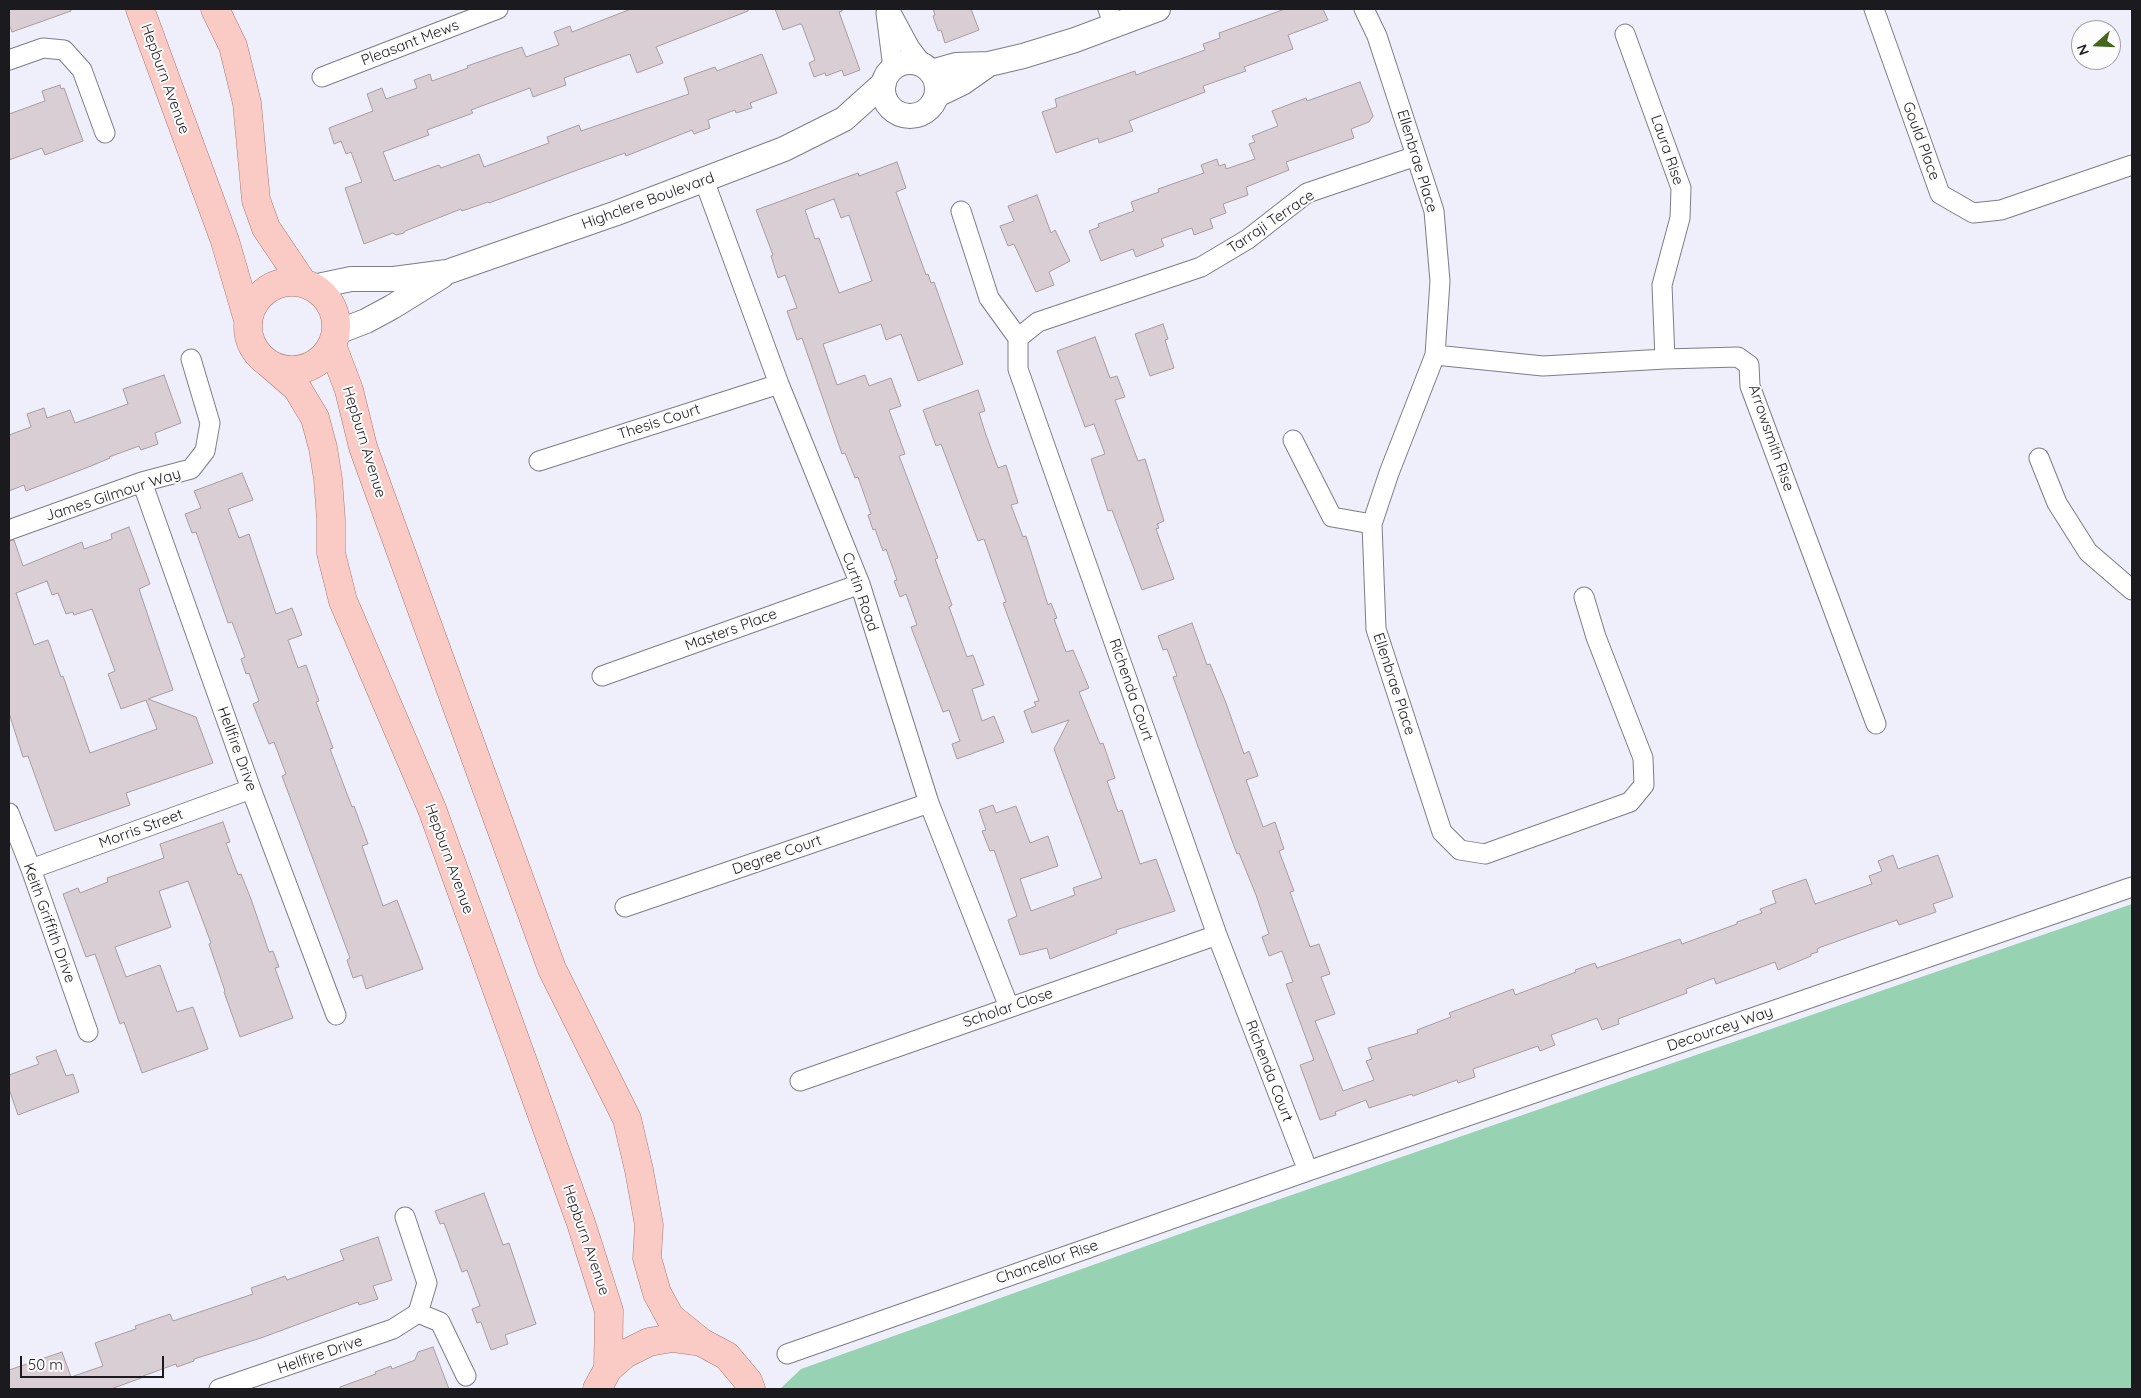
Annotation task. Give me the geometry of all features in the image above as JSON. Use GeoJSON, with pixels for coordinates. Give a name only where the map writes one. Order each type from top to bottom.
{"type":"FeatureCollection","features":[{"type":"Feature","properties":{"kind":"main road","name":"Hepburn Avenue"},"geometry":{"type":"LineString","coordinates":[[140,9],[225,241],[248,320],[249,336],[256,352],[297,388],[315,418],[323,448],[328,479],[331,553],[343,601],[432,809],[581,1222],[609,1311],[602,1379]]}},
{"type":"Feature","properties":{"kind":"main road","name":"Hepburn Avenue"},"geometry":{"type":"LineString","coordinates":[[215,9],[233,46],[247,103],[256,200],[266,228],[308,285],[325,297],[333,310],[334,339],[363,447],[552,969],[627,1119],[650,1225],[647,1258],[657,1292],[670,1317],[701,1342]]}},
{"type":"Feature","properties":{"kind":"main road"},"geometry":{"type":"LineString","coordinates":[[248,320],[256,300],[272,286],[293,281],[308,285]]}},
{"type":"Feature","properties":{"kind":"main road"},"geometry":{"type":"LineString","coordinates":[[268,363],[282,369],[298,370],[313,365],[325,355],[334,339]]}},
{"type":"Feature","properties":{"kind":"main road"},"geometry":{"type":"LineString","coordinates":[[602,1379],[624,1354],[649,1342],[672,1338],[701,1342],[727,1356],[748,1381],[751,1389]]}},
{"type":"Feature","properties":{"kind":"street"},"geometry":{"type":"LineString","coordinates":[[887,9],[910,48],[935,79],[937,95]]}},
{"type":"Feature","properties":{"kind":"street"},"geometry":{"type":"LineString","coordinates":[[887,9],[889,76],[885,98],[894,110]]}},
{"type":"Feature","properties":{"kind":"street","name":"Highclere Boulevard"},"geometry":{"type":"LineString","coordinates":[[844,119],[889,76],[908,62],[927,69],[956,65],[989,64],[1075,40],[1111,17],[1158,9]]}},
{"type":"Feature","properties":{"kind":"street","name":"Ellenbrae Place"},"geometry":{"type":"LineString","coordinates":[[1364,9],[1377,36],[1434,211],[1440,281],[1435,355],[1389,473],[1372,524],[1376,629],[1442,832],[1460,850],[1485,854],[1630,802],[1644,785],[1643,758],[1596,637],[1584,597]]}},
{"type":"Feature","properties":{"kind":"street","name":"Gould Place"},"geometry":{"type":"LineString","coordinates":[[1874,9],[1940,194],[1973,213],[2001,210],[2132,165]]}},
{"type":"Feature","properties":{"kind":"street","name":"Pleasant Mews"},"geometry":{"type":"LineString","coordinates":[[322,76],[492,10]]}},
{"type":"Feature","properties":{"kind":"street","name":"Laura Rise"},"geometry":{"type":"LineString","coordinates":[[1625,34],[1681,188],[1680,218],[1662,285],[1665,358]]}},
{"type":"Feature","properties":{"kind":"street"},"geometry":{"type":"LineString","coordinates":[[9,60],[43,48],[64,50],[82,70],[105,133]]}},
{"type":"Feature","properties":{"kind":"street","name":"Highclere Boulevard"},"geometry":{"type":"LineString","coordinates":[[308,285],[351,279],[394,279],[447,272],[640,205],[784,149],[844,119],[894,110],[902,114],[920,114],[928,110],[937,95],[962,83],[989,64]]}},
{"type":"Feature","properties":{"kind":"street","name":"Tarraji Terrace"},"geometry":{"type":"LineString","coordinates":[[1018,338],[1038,322],[1201,267],[1248,239],[1307,193],[1416,156]]}},
{"type":"Feature","properties":{"kind":"street","name":"Curtin Road"},"geometry":{"type":"LineString","coordinates":[[704,180],[779,384],[860,584],[928,802],[1009,1007]]}},
{"type":"Feature","properties":{"kind":"street"},"geometry":{"type":"LineString","coordinates":[[961,211],[989,298],[1018,338]]}},
{"type":"Feature","properties":{"kind":"street","name":"Highclere Boulevard"},"geometry":{"type":"LineString","coordinates":[[334,339],[392,307],[447,272]]}},
{"type":"Feature","properties":{"kind":"street","name":"Richenda Court"},"geometry":{"type":"LineString","coordinates":[[1018,338],[1018,369],[1217,935],[1308,1171]]}},
{"type":"Feature","properties":{"kind":"street","name":"Arrowsmith Rise"},"geometry":{"type":"LineString","coordinates":[[1435,355],[1543,366],[1665,358],[1738,357],[1750,365],[1750,386],[1876,724]]}},
{"type":"Feature","properties":{"kind":"street","name":"James Gilmour Way"},"geometry":{"type":"LineString","coordinates":[[9,530],[142,482],[191,469],[204,451],[210,423],[191,359]]}},
{"type":"Feature","properties":{"kind":"street","name":"Thesis Court"},"geometry":{"type":"LineString","coordinates":[[539,461],[779,384]]}},
{"type":"Feature","properties":{"kind":"street"},"geometry":{"type":"LineString","coordinates":[[1293,440],[1332,517],[1372,524]]}},
{"type":"Feature","properties":{"kind":"street"},"geometry":{"type":"LineString","coordinates":[[2039,458],[2057,503],[2088,552],[2132,590]]}},
{"type":"Feature","properties":{"kind":"street","name":"Hellfire Drive"},"geometry":{"type":"LineString","coordinates":[[142,482],[251,789],[336,1015]]}},
{"type":"Feature","properties":{"kind":"street","name":"Masters Place"},"geometry":{"type":"LineString","coordinates":[[602,676],[860,584]]}},
{"type":"Feature","properties":{"kind":"street","name":"Morris Street"},"geometry":{"type":"LineString","coordinates":[[31,869],[251,789]]}},
{"type":"Feature","properties":{"kind":"street","name":"Degree Court"},"geometry":{"type":"LineString","coordinates":[[625,907],[928,802]]}},
{"type":"Feature","properties":{"kind":"street","name":"Keith Griffith Drive"},"geometry":{"type":"LineString","coordinates":[[9,813],[31,869],[88,1032]]}},
{"type":"Feature","properties":{"kind":"street","name":"Decourcey Way"},"geometry":{"type":"LineString","coordinates":[[1308,1171],[2132,887]]}},
{"type":"Feature","properties":{"kind":"street","name":"Scholar Close"},"geometry":{"type":"LineString","coordinates":[[800,1082],[1217,935]]}},
{"type":"Feature","properties":{"kind":"street","name":"Chancellor Rise"},"geometry":{"type":"LineString","coordinates":[[787,1354],[1308,1171]]}},
{"type":"Feature","properties":{"kind":"street"},"geometry":{"type":"LineString","coordinates":[[405,1216],[427,1283],[418,1313],[440,1322],[466,1376]]}},
{"type":"Feature","properties":{"kind":"street","name":"Hellfire Drive"},"geometry":{"type":"LineString","coordinates":[[219,1389],[393,1330],[418,1313]]}},
{"type":"Feature","properties":{"kind":"green space"},"geometry":{"type":"Polygon","coordinates":[[[2132,904],[2132,1389],[780,1389],[801,1369],[1205,1225],[2132,904]]]}},
{"type":"Feature","properties":{"kind":"building"},"geometry":{"type":"Polygon","coordinates":[[[9,9],[71,9],[71,11],[12,32],[9,24],[9,9]]]}},
{"type":"Feature","properties":{"kind":"building"},"geometry":{"type":"Polygon","coordinates":[[[631,9],[748,9],[748,11],[656,47],[663,63],[637,73],[630,54],[564,78],[566,85],[533,97],[530,88],[471,110],[473,113],[427,130],[429,135],[383,152],[394,181],[439,165],[441,168],[479,154],[484,167],[549,143],[547,137],[579,125],[581,131],[689,94],[684,78],[715,67],[717,71],[762,54],[777,93],[750,103],[752,108],[736,113],[735,110],[708,120],[710,128],[694,134],[692,130],[626,156],[625,153],[489,203],[462,211],[461,209],[404,233],[396,235],[393,233],[364,244],[345,188],[362,182],[351,152],[346,154],[341,141],[334,144],[329,128],[373,111],[367,94],[382,88],[386,99],[417,88],[414,80],[430,74],[432,81],[468,68],[467,66],[522,47],[526,57],[559,45],[554,32],[570,26],[572,32],[631,9]]]}},
{"type":"Feature","properties":{"kind":"building"},"geometry":{"type":"Polygon","coordinates":[[[775,9],[842,9],[839,12],[860,70],[844,76],[842,70],[826,76],[825,73],[814,77],[809,63],[815,60],[802,25],[783,30],[775,9]]]}},
{"type":"Feature","properties":{"kind":"building"},"geometry":{"type":"Polygon","coordinates":[[[933,9],[971,9],[979,30],[945,43],[941,30],[938,31],[933,16],[935,15],[933,9]]]}},
{"type":"Feature","properties":{"kind":"building"},"geometry":{"type":"Polygon","coordinates":[[[1285,9],[1323,9],[1328,20],[1288,35],[1293,49],[1244,67],[1246,71],[1203,86],[1205,92],[1129,121],[1133,131],[1099,143],[1098,138],[1056,153],[1042,112],[1057,107],[1055,99],[1135,71],[1136,75],[1205,50],[1203,44],[1220,38],[1219,33],[1285,9]]]}},
{"type":"Feature","properties":{"kind":"building"},"geometry":{"type":"Polygon","coordinates":[[[1360,82],[1373,116],[1369,122],[1351,129],[1354,138],[1286,162],[1289,170],[1246,187],[1248,195],[1223,204],[1226,213],[1210,219],[1213,228],[1194,235],[1192,228],[1161,239],[1164,246],[1136,257],[1133,249],[1101,261],[1089,231],[1099,227],[1098,224],[1134,211],[1131,202],[1159,192],[1158,189],[1204,173],[1201,165],[1217,159],[1219,166],[1225,164],[1226,169],[1255,159],[1249,144],[1255,142],[1252,136],[1278,126],[1272,111],[1306,98],[1307,101],[1360,82]]]}},
{"type":"Feature","properties":{"kind":"building"},"geometry":{"type":"Polygon","coordinates":[[[60,85],[61,89],[64,88],[83,141],[45,155],[42,148],[9,160],[9,114],[45,101],[42,91],[60,85]]]}},
{"type":"Feature","properties":{"kind":"building"},"geometry":{"type":"Polygon","coordinates":[[[897,162],[906,188],[896,192],[926,275],[928,274],[931,283],[934,282],[963,364],[918,381],[901,334],[886,340],[881,324],[823,344],[837,385],[865,375],[869,386],[891,378],[901,406],[889,410],[905,454],[899,456],[938,558],[935,559],[952,605],[949,607],[967,657],[973,655],[984,685],[972,689],[982,721],[994,716],[1004,742],[957,759],[952,744],[960,741],[949,710],[943,712],[911,627],[917,625],[906,594],[900,597],[894,581],[897,580],[886,549],[883,551],[875,529],[873,530],[868,515],[871,514],[858,477],[855,478],[845,453],[842,454],[802,338],[797,340],[787,311],[797,308],[785,275],[778,278],[771,256],[773,255],[756,210],[858,173],[859,176],[897,162]],[[834,199],[805,210],[815,239],[819,238],[839,293],[872,281],[849,215],[841,218],[834,199]]]}},
{"type":"Feature","properties":{"kind":"building"},"geometry":{"type":"Polygon","coordinates":[[[1037,195],[1051,233],[1055,230],[1070,261],[1049,272],[1054,285],[1036,292],[1014,244],[1008,246],[1000,226],[1014,221],[1008,206],[1037,195]]]}},
{"type":"Feature","properties":{"kind":"building"},"geometry":{"type":"Polygon","coordinates":[[[1163,324],[1168,339],[1165,340],[1174,368],[1150,376],[1135,334],[1163,324]]]}},
{"type":"Feature","properties":{"kind":"building"},"geometry":{"type":"Polygon","coordinates":[[[1095,337],[1110,378],[1117,376],[1125,397],[1115,400],[1138,461],[1145,459],[1164,521],[1157,524],[1159,528],[1156,529],[1174,579],[1142,590],[1112,510],[1108,511],[1091,459],[1105,454],[1094,424],[1085,427],[1057,351],[1095,337]]]}},
{"type":"Feature","properties":{"kind":"building"},"geometry":{"type":"Polygon","coordinates":[[[164,375],[181,423],[155,433],[158,444],[141,450],[139,446],[26,491],[24,485],[9,491],[9,435],[31,427],[27,414],[44,408],[47,418],[70,410],[75,423],[128,404],[123,389],[164,375]]]}},
{"type":"Feature","properties":{"kind":"building"},"geometry":{"type":"Polygon","coordinates":[[[978,390],[985,411],[979,413],[986,435],[998,468],[1006,465],[1018,503],[1011,505],[1023,537],[1026,536],[1048,605],[1051,603],[1057,618],[1054,619],[1066,652],[1073,650],[1089,688],[1079,692],[1100,744],[1103,743],[1115,778],[1107,781],[1118,812],[1122,810],[1140,864],[1156,859],[1175,911],[1116,930],[1117,933],[1050,959],[1047,948],[1020,955],[1008,920],[1017,916],[994,850],[990,851],[982,831],[986,830],[979,810],[993,805],[996,813],[1016,806],[1030,843],[1048,836],[1058,866],[1020,879],[1031,911],[1075,895],[1073,888],[1102,878],[1054,749],[1069,720],[1032,733],[1024,711],[1036,706],[1034,702],[1039,701],[1003,603],[1006,602],[984,539],[978,541],[941,444],[936,446],[923,410],[978,390]]]}},
{"type":"Feature","properties":{"kind":"building"},"geometry":{"type":"Polygon","coordinates":[[[242,473],[253,500],[228,509],[239,538],[249,534],[276,614],[292,608],[302,635],[288,640],[298,668],[306,665],[319,701],[316,702],[333,748],[330,749],[368,844],[362,846],[383,906],[397,900],[423,969],[366,989],[362,975],[353,978],[347,960],[350,958],[282,776],[286,774],[274,742],[269,744],[253,704],[259,701],[249,673],[246,674],[241,659],[245,657],[232,622],[228,623],[196,532],[192,533],[185,514],[201,508],[194,491],[242,473]]]}},
{"type":"Feature","properties":{"kind":"building"},"geometry":{"type":"Polygon","coordinates":[[[129,527],[150,584],[139,589],[173,690],[148,699],[196,717],[213,763],[126,793],[130,805],[55,831],[28,756],[23,757],[9,713],[9,541],[14,540],[23,566],[82,542],[84,549],[112,539],[111,534],[129,527]],[[47,581],[16,593],[34,645],[48,640],[61,677],[63,676],[90,753],[157,729],[146,700],[121,709],[108,674],[115,671],[92,609],[74,615],[73,612],[66,614],[58,593],[52,595],[47,581]]]}},
{"type":"Feature","properties":{"kind":"building"},"geometry":{"type":"Polygon","coordinates":[[[1192,623],[1207,665],[1210,664],[1226,703],[1244,754],[1249,751],[1258,776],[1246,780],[1263,827],[1275,822],[1284,849],[1279,851],[1294,891],[1290,892],[1310,947],[1319,944],[1330,974],[1321,977],[1335,1014],[1315,1021],[1343,1091],[1374,1080],[1366,1061],[1372,1059],[1368,1048],[1418,1033],[1417,1030],[1451,1017],[1449,1013],[1513,989],[1515,995],[1595,963],[1597,968],[1680,939],[1682,944],[1737,924],[1737,922],[1762,913],[1760,909],[1776,903],[1772,891],[1806,879],[1815,904],[1872,884],[1869,876],[1882,871],[1878,861],[1893,855],[1898,869],[1938,855],[1953,897],[1933,904],[1936,912],[1899,925],[1897,920],[1821,947],[1817,949],[1818,952],[1811,954],[1811,956],[1778,970],[1775,962],[1716,984],[1714,978],[1686,989],[1687,993],[1618,1019],[1619,1024],[1602,1030],[1597,1018],[1551,1035],[1555,1045],[1540,1051],[1538,1046],[1473,1069],[1475,1077],[1458,1083],[1457,1080],[1413,1096],[1412,1094],[1369,1108],[1366,1100],[1335,1112],[1336,1115],[1320,1120],[1300,1065],[1314,1060],[1286,984],[1293,982],[1282,951],[1269,956],[1262,937],[1269,934],[1256,895],[1231,838],[1173,677],[1177,676],[1167,649],[1163,650],[1158,636],[1192,623]]]}},
{"type":"Feature","properties":{"kind":"building"},"geometry":{"type":"Polygon","coordinates":[[[223,822],[230,842],[226,843],[238,875],[241,874],[251,899],[269,952],[273,951],[279,967],[275,968],[293,1018],[240,1037],[209,944],[211,943],[188,881],[159,891],[171,927],[115,947],[126,977],[160,965],[177,1012],[193,1007],[208,1049],[142,1073],[124,1022],[120,1024],[95,954],[86,957],[63,894],[78,888],[80,893],[108,882],[107,878],[164,858],[160,844],[223,822]]]}},
{"type":"Feature","properties":{"kind":"building"},"geometry":{"type":"Polygon","coordinates":[[[56,1050],[66,1076],[73,1074],[79,1092],[18,1115],[9,1089],[9,1075],[39,1064],[36,1057],[56,1050]]]}},
{"type":"Feature","properties":{"kind":"building"},"geometry":{"type":"Polygon","coordinates":[[[484,1193],[503,1245],[509,1243],[536,1324],[505,1335],[508,1344],[491,1350],[481,1322],[477,1323],[472,1309],[480,1306],[467,1270],[462,1272],[444,1223],[440,1224],[435,1211],[484,1193]]]}},
{"type":"Feature","properties":{"kind":"building"},"geometry":{"type":"Polygon","coordinates":[[[378,1237],[392,1280],[373,1286],[378,1299],[359,1305],[358,1302],[261,1338],[194,1359],[194,1361],[177,1367],[176,1364],[111,1389],[9,1389],[9,1370],[62,1352],[71,1377],[103,1366],[95,1343],[136,1329],[135,1326],[170,1314],[173,1321],[253,1294],[251,1288],[285,1276],[287,1280],[344,1260],[340,1250],[378,1237]]]}},
{"type":"Feature","properties":{"kind":"building"},"geometry":{"type":"Polygon","coordinates":[[[433,1347],[449,1389],[340,1389],[340,1387],[376,1374],[375,1372],[391,1366],[392,1369],[415,1360],[418,1352],[433,1347]]]}}]}
